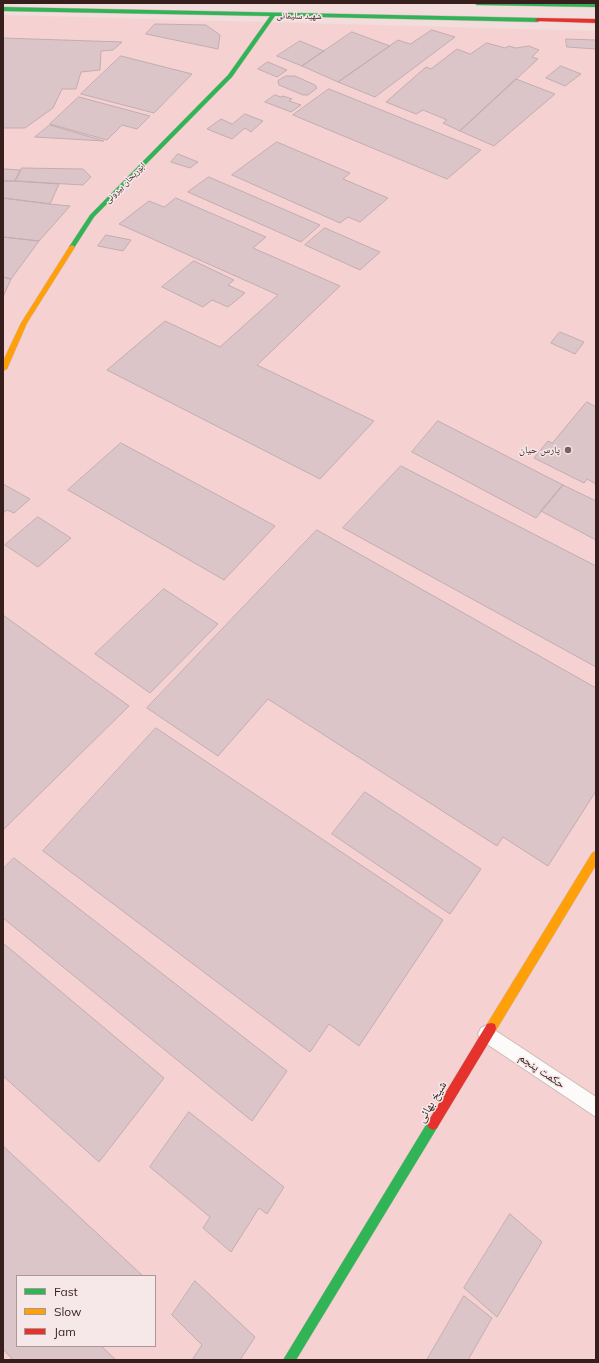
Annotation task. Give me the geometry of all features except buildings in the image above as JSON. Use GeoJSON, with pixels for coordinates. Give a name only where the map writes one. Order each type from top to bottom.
{"type":"FeatureCollection","features":[{"type":"Feature","properties":{"kind":"street"},"geometry":{"type":"LineString","coordinates":[[478,3],[596,5]]}},
{"type":"Feature","properties":{"kind":"street","name":"شهید سلیمانی"},"geometry":{"type":"LineString","coordinates":[[3,9],[273,16],[596,21]]}},
{"type":"Feature","properties":{"kind":"street","name":"ابوریحان بیرونی"},"geometry":{"type":"LineString","coordinates":[[3,369],[24,323],[92,216],[230,76],[273,16]]}},
{"type":"Feature","properties":{"kind":"street","name":"شیخ بهائی"},"geometry":{"type":"LineString","coordinates":[[289,1360],[596,856]]}},
{"type":"Feature","properties":{"kind":"lane","name":"حکمت پنجم"},"geometry":{"type":"LineString","coordinates":[[487,1034],[596,1108]]}},
{"type":"Feature","properties":{"kind":"shaded area"},"geometry":{"type":"Polygon","coordinates":[[[3,15],[596,31],[596,1360],[3,1360],[3,15]]]}},
{"type":"Feature","properties":{"kind":"traffic: fast"},"geometry":{"type":"LineString","coordinates":[[477,3],[596,5]]}},
{"type":"Feature","properties":{"kind":"traffic: fast"},"geometry":{"type":"LineString","coordinates":[[3,9],[538,20]]}},
{"type":"Feature","properties":{"kind":"traffic: fast"},"geometry":{"type":"LineString","coordinates":[[72,247],[92,216],[230,76],[273,16]]}},
{"type":"Feature","properties":{"kind":"traffic: fast"},"geometry":{"type":"LineString","coordinates":[[289,1360],[433,1124]]}},
{"type":"Feature","properties":{"kind":"traffic: slow"},"geometry":{"type":"LineString","coordinates":[[3,369],[24,323],[72,247]]}},
{"type":"Feature","properties":{"kind":"traffic: slow"},"geometry":{"type":"LineString","coordinates":[[491,1028],[596,856]]}},
{"type":"Feature","properties":{"kind":"traffic: jam"},"geometry":{"type":"LineString","coordinates":[[538,20],[596,21]]}},
{"type":"Feature","properties":{"kind":"traffic: jam"},"geometry":{"type":"LineString","coordinates":[[433,1124],[491,1028]]}},
{"type":"Feature","properties":{"kind":"place","name":"پارس حیان"},"geometry":{"type":"Point","coordinates":[568,450]}}]}
